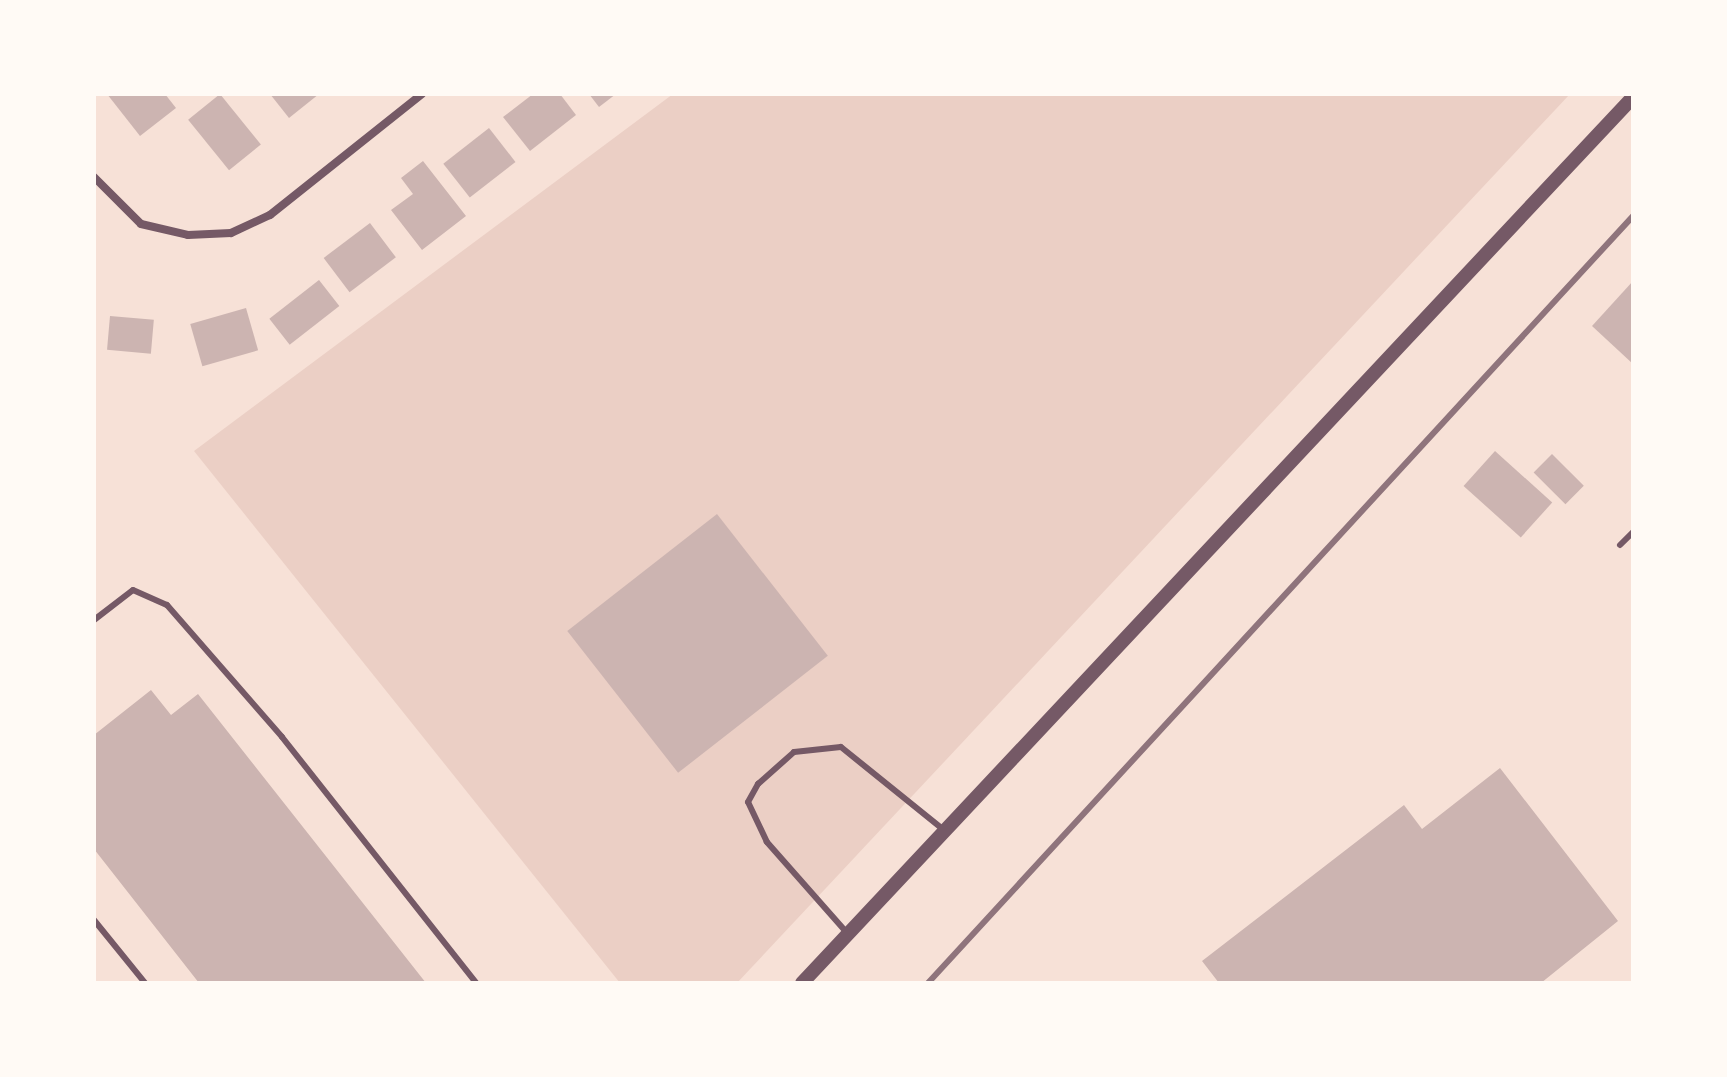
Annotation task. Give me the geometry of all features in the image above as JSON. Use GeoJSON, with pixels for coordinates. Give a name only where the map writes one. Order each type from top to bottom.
{"type":"FeatureCollection","features":[{"type":"Feature","properties":{"kind":"street"},"geometry":{"type":"LineString","coordinates":[[94,177],[141,224],[188,235],[231,233],[270,215],[422,94]]}},
{"type":"Feature","properties":{"kind":"street"},"geometry":{"type":"LineString","coordinates":[[802,983],[1633,97]]}},
{"type":"Feature","properties":{"kind":"lane"},"geometry":{"type":"LineString","coordinates":[[1620,545],[1633,532]]}},
{"type":"Feature","properties":{"kind":"lane"},"geometry":{"type":"LineString","coordinates":[[94,620],[133,590],[167,605],[282,737],[476,983]]}},
{"type":"Feature","properties":{"kind":"lane"},"geometry":{"type":"LineString","coordinates":[[848,934],[767,842],[748,802],[758,784],[794,752],[841,747],[945,831]]}},
{"type":"Feature","properties":{"kind":"lane"},"geometry":{"type":"LineString","coordinates":[[94,920],[145,983]]}},
{"type":"Feature","properties":{"kind":"shaded area"},"geometry":{"type":"Polygon","coordinates":[[[673,94],[1570,94],[737,983],[620,983],[194,451],[673,94]]]}},
{"type":"Feature","properties":{"kind":"building"},"geometry":{"type":"Polygon","coordinates":[[[107,94],[165,94],[176,108],[140,136],[107,94]]]}},
{"type":"Feature","properties":{"kind":"building"},"geometry":{"type":"Polygon","coordinates":[[[220,94],[261,145],[229,170],[188,120],[220,94]]]}},
{"type":"Feature","properties":{"kind":"building"},"geometry":{"type":"Polygon","coordinates":[[[270,94],[319,94],[289,118],[270,94]]]}},
{"type":"Feature","properties":{"kind":"building"},"geometry":{"type":"Polygon","coordinates":[[[533,94],[560,94],[576,115],[530,151],[503,117],[533,94]]]}},
{"type":"Feature","properties":{"kind":"building"},"geometry":{"type":"Polygon","coordinates":[[[589,94],[616,94],[599,107],[589,94]]]}},
{"type":"Feature","properties":{"kind":"building"},"geometry":{"type":"Polygon","coordinates":[[[489,128],[515,162],[470,198],[443,164],[489,128]]]}},
{"type":"Feature","properties":{"kind":"building"},"geometry":{"type":"Polygon","coordinates":[[[423,161],[466,216],[422,250],[391,210],[413,194],[401,178],[423,161]]]}},
{"type":"Feature","properties":{"kind":"building"},"geometry":{"type":"Polygon","coordinates":[[[370,223],[396,257],[350,292],[324,258],[370,223]]]}},
{"type":"Feature","properties":{"kind":"building"},"geometry":{"type":"Polygon","coordinates":[[[319,280],[339,306],[290,345],[269,319],[319,280]]]}},
{"type":"Feature","properties":{"kind":"building"},"geometry":{"type":"Polygon","coordinates":[[[1633,281],[1633,364],[1592,326],[1633,281]]]}},
{"type":"Feature","properties":{"kind":"building"},"geometry":{"type":"Polygon","coordinates":[[[246,308],[258,350],[202,366],[190,324],[246,308]]]}},
{"type":"Feature","properties":{"kind":"building"},"geometry":{"type":"Polygon","coordinates":[[[110,316],[154,320],[151,354],[107,350],[110,316]]]}},
{"type":"Feature","properties":{"kind":"building"},"geometry":{"type":"Polygon","coordinates":[[[1495,451],[1552,503],[1521,537],[1464,486],[1495,451]]]}},
{"type":"Feature","properties":{"kind":"building"},"geometry":{"type":"Polygon","coordinates":[[[1552,454],[1584,486],[1565,504],[1534,472],[1552,454]]]}},
{"type":"Feature","properties":{"kind":"building"},"geometry":{"type":"Polygon","coordinates":[[[717,514],[828,656],[678,773],[567,631],[717,514]]]}},
{"type":"Feature","properties":{"kind":"building"},"geometry":{"type":"Polygon","coordinates":[[[151,690],[171,715],[198,694],[426,983],[199,983],[94,849],[94,735],[151,690]]]}},
{"type":"Feature","properties":{"kind":"building"},"geometry":{"type":"Polygon","coordinates":[[[1500,768],[1618,921],[1541,983],[1219,983],[1202,961],[1404,805],[1422,829],[1500,768]]]}},
{"type":"Feature","properties":{"kind":"railway"},"geometry":{"type":"LineString","coordinates":[[928,983],[1633,216]]}}]}
